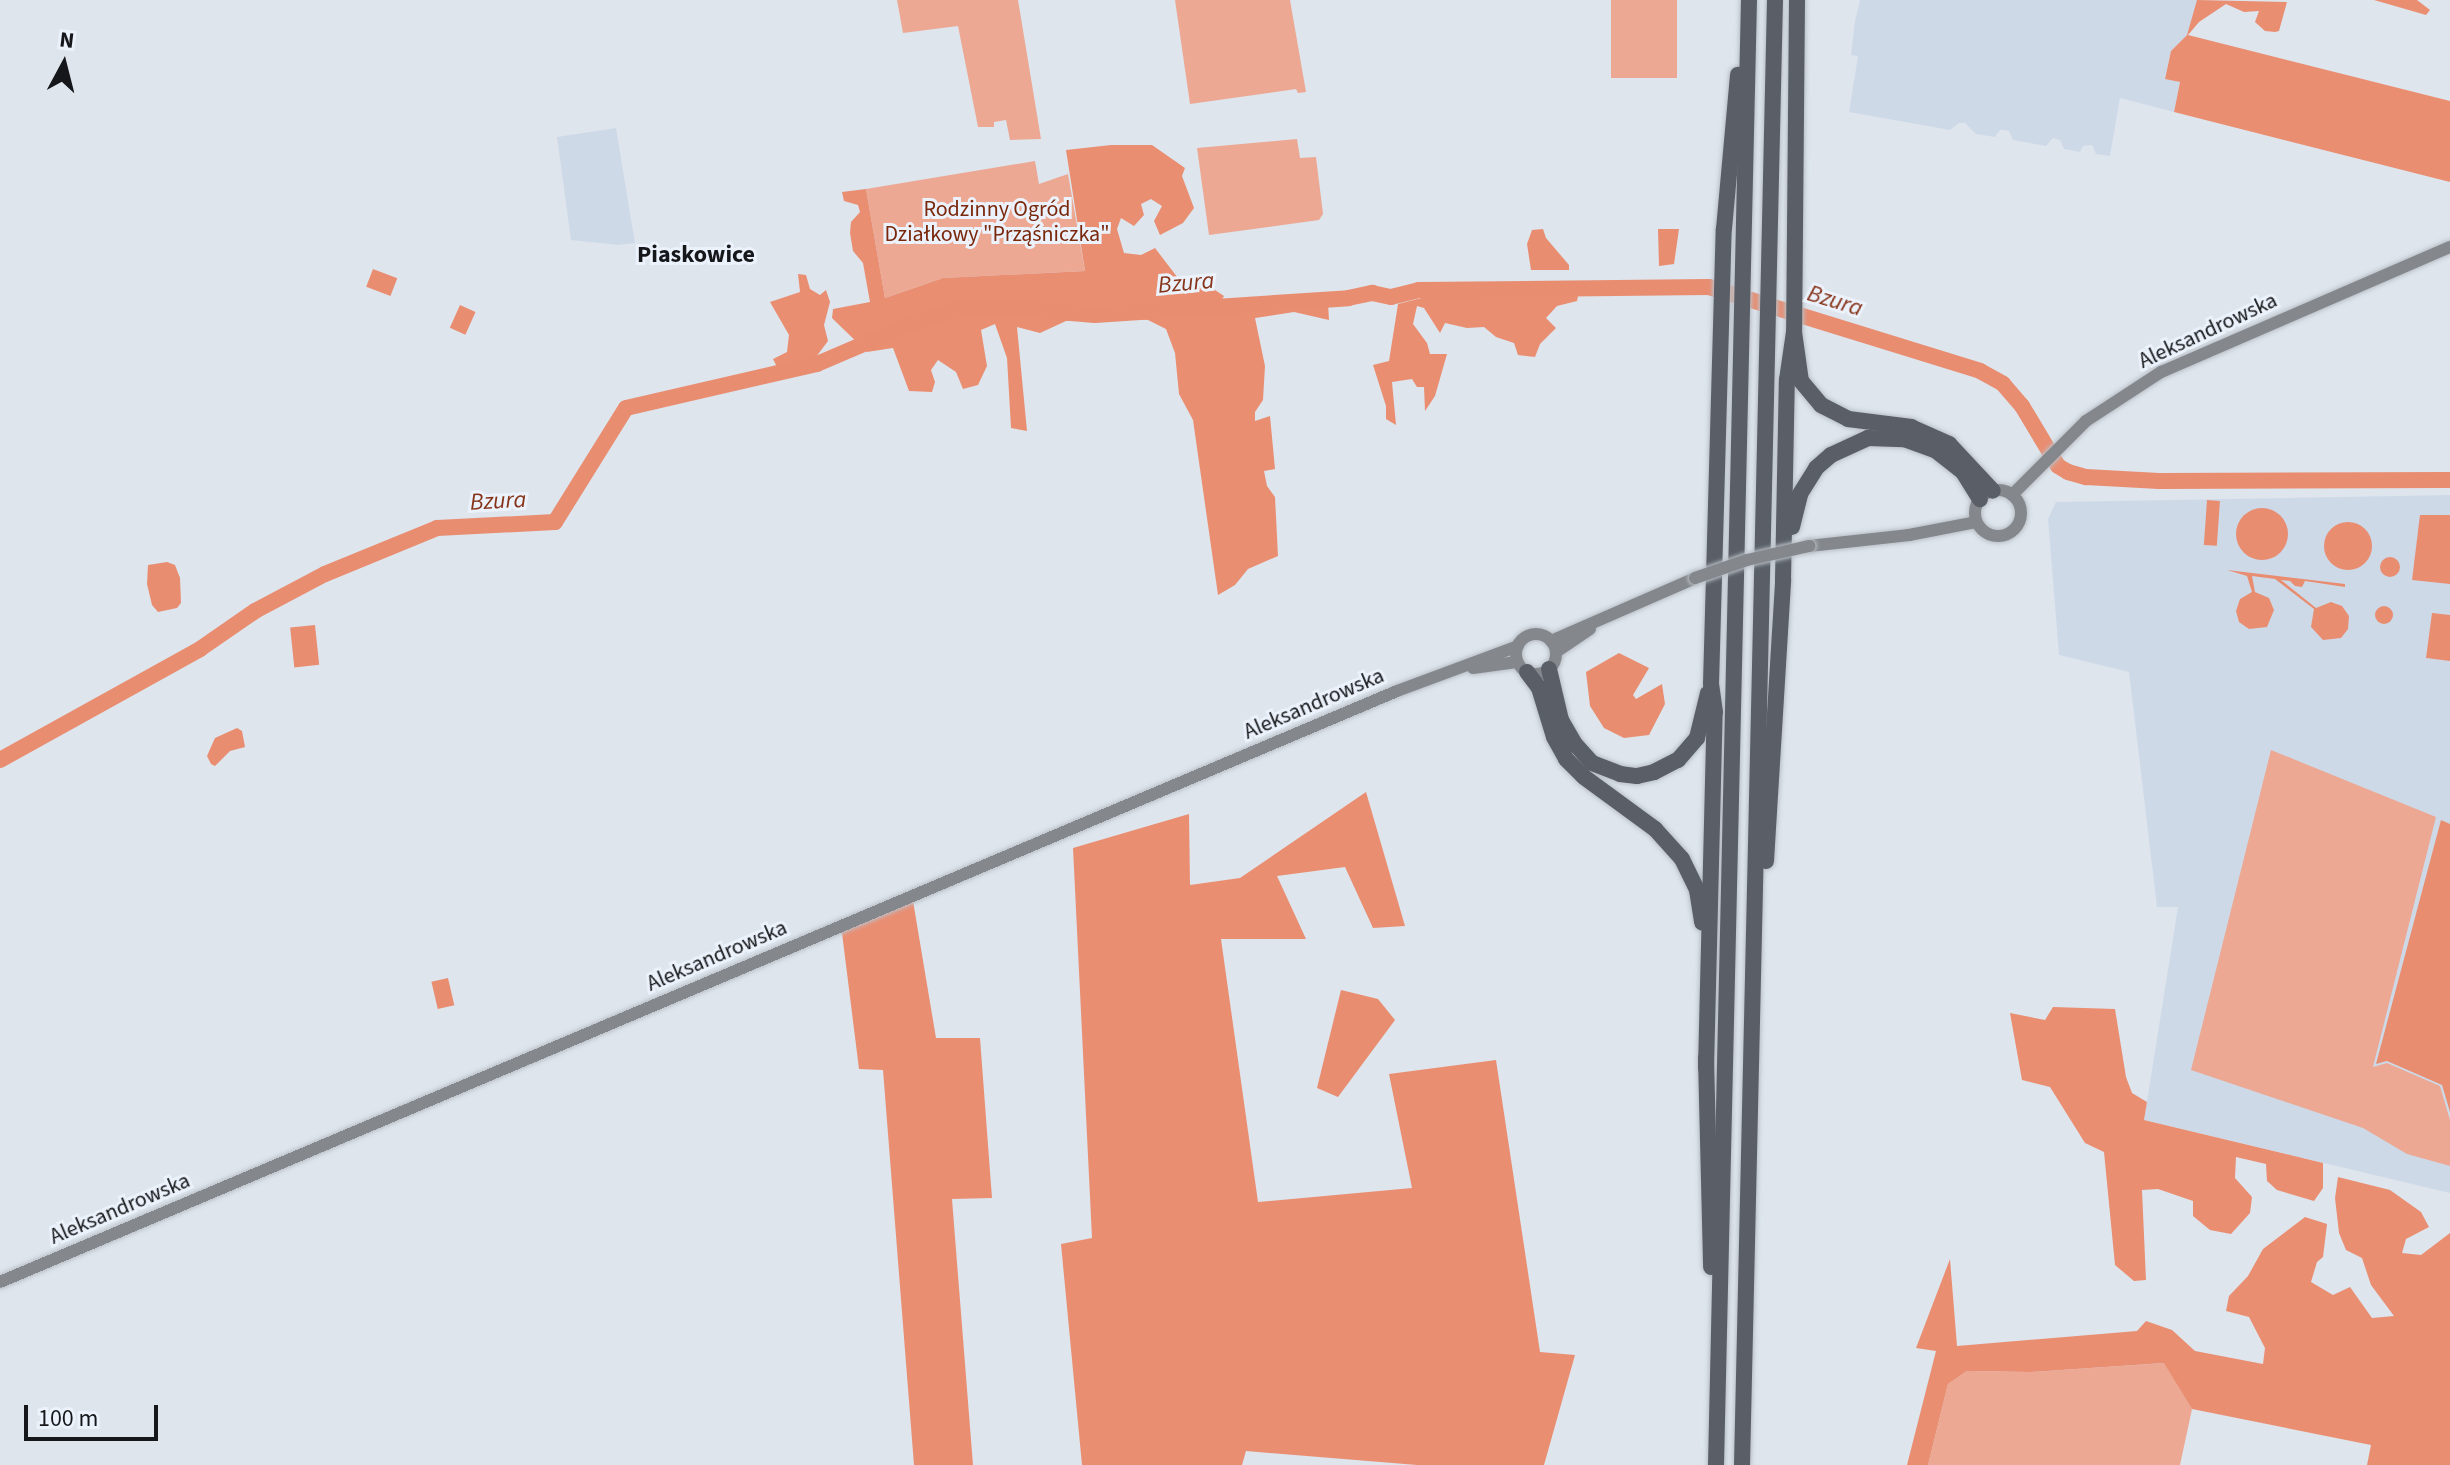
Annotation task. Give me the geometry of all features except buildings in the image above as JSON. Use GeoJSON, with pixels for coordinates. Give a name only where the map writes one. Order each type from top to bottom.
{"type":"FeatureCollection","features":[{"type":"Feature","properties":{"kind":"highway"},"geometry":{"type":"LineString","coordinates":[[1742,1465],[1775,0]]}},
{"type":"Feature","properties":{"kind":"highway"},"geometry":{"type":"LineString","coordinates":[[1797,0],[1794,332],[1801,381],[1821,405],[1848,419],[1911,427],[1958,450],[1986,495]]}},
{"type":"Feature","properties":{"kind":"highway"},"geometry":{"type":"LineString","coordinates":[[1716,1465],[1744,281],[1741,116],[1749,8]]}},
{"type":"Feature","properties":{"kind":"highway"},"geometry":{"type":"LineString","coordinates":[[1706,1068],[1715,712],[1711,684],[1723,274],[1741,116]]}},
{"type":"Feature","properties":{"kind":"highway"},"geometry":{"type":"LineString","coordinates":[[1754,976],[1770,818],[1783,580],[1787,380],[1794,332]]}},
{"type":"Feature","properties":{"kind":"highway"},"geometry":{"type":"LineString","coordinates":[[1783,580],[1800,494],[1816,468],[1850,444],[1887,437],[1919,443],[1955,465],[1986,495]]}},
{"type":"Feature","properties":{"kind":"highway"},"geometry":{"type":"LineString","coordinates":[[1522,667],[1539,688],[1554,737],[1566,759],[1584,777],[1655,829],[1690,873],[1702,920],[1712,1317],[1719,1395]]}},
{"type":"Feature","properties":{"kind":"highway"},"geometry":{"type":"LineString","coordinates":[[1549,669],[1561,720],[1575,744],[1592,763],[1607,771],[1637,776],[1678,760],[1697,738],[1711,684]]}},
{"type":"Feature","properties":{"kind":"main road","name":"Aleksandrowska"},"geometry":{"type":"LineString","coordinates":[[2012,495],[2073,433],[2125,393],[2179,362],[2450,247]]}},
{"type":"Feature","properties":{"kind":"main road"},"geometry":{"type":"LineString","coordinates":[[1986,495],[2012,495],[2021,515],[2009,534],[1990,535],[1976,522],[1986,495]]}},
{"type":"Feature","properties":{"kind":"main road"},"geometry":{"type":"LineString","coordinates":[[1554,646],[1695,578],[1747,560],[1809,546],[1909,535],[1976,522]]}},
{"type":"Feature","properties":{"kind":"main road"},"geometry":{"type":"LineString","coordinates":[[1533,634],[1554,646],[1549,669],[1538,674],[1522,667],[1518,646],[1533,634]]}},
{"type":"Feature","properties":{"kind":"main road","name":"Aleksandrowska"},"geometry":{"type":"LineString","coordinates":[[0,1282],[1450,671],[1518,646]]}},
{"type":"Feature","properties":{"kind":"main road","name":"Aleksandrowska"},"geometry":{"type":"LineString","coordinates":[[1450,671],[1522,667]]}},
{"type":"Feature","properties":{"kind":"shaded area"},"geometry":{"type":"Polygon","coordinates":[[[1860,0],[2201,0],[2187,35],[2171,51],[2165,78],[2180,82],[2174,112],[2120,98],[2110,156],[2096,154],[2092,145],[2083,146],[2080,152],[2064,149],[2060,140],[2053,138],[2046,146],[2013,140],[2009,131],[2004,130],[2000,130],[1995,137],[1976,134],[1965,123],[1959,123],[1950,130],[1849,112],[1858,56],[1851,55],[1860,0]]]}},
{"type":"Feature","properties":{"kind":"shaded area"},"geometry":{"type":"Polygon","coordinates":[[[2197,0],[2287,2],[2279,31],[2265,31],[2255,22],[2259,11],[2244,12],[2226,4],[2199,22],[2188,35],[2450,101],[2450,182],[2174,112],[2180,82],[2165,79],[2171,51],[2187,35],[2197,0]]]}},
{"type":"Feature","properties":{"kind":"shaded area"},"geometry":{"type":"Polygon","coordinates":[[[2374,0],[2417,0],[2430,10],[2426,15],[2374,0]]]}},
{"type":"Feature","properties":{"kind":"shaded area"},"geometry":{"type":"Polygon","coordinates":[[[616,128],[635,243],[618,245],[571,240],[557,137],[616,128]]]}},
{"type":"Feature","properties":{"kind":"shaded area"},"geometry":{"type":"Polygon","coordinates":[[[1152,145],[1185,168],[1182,176],[1194,208],[1183,223],[1160,235],[1154,221],[1162,206],[1151,199],[1141,204],[1144,215],[1134,226],[1121,218],[1117,229],[1124,253],[1141,255],[1155,248],[1181,282],[1200,280],[1224,296],[1216,310],[1328,303],[1329,320],[1294,312],[1255,318],[1265,366],[1263,400],[1255,412],[1255,421],[1270,416],[1275,469],[1264,471],[1267,486],[1275,497],[1278,556],[1248,569],[1235,585],[1218,595],[1193,420],[1179,394],[1175,353],[1166,329],[1148,320],[1128,318],[1066,321],[1040,333],[1017,327],[1027,431],[1011,428],[1007,358],[995,324],[981,330],[987,366],[978,385],[963,389],[956,372],[938,360],[931,370],[935,382],[932,392],[909,391],[893,348],[867,352],[832,318],[833,309],[870,302],[863,263],[853,251],[850,233],[851,222],[860,212],[858,205],[844,201],[842,192],[866,189],[885,298],[943,278],[1085,271],[1066,150],[1152,145]]]}},
{"type":"Feature","properties":{"kind":"shaded area"},"geometry":{"type":"Polygon","coordinates":[[[1543,229],[1546,238],[1569,265],[1569,270],[1531,270],[1527,244],[1532,230],[1543,229]]]}},
{"type":"Feature","properties":{"kind":"shaded area"},"geometry":{"type":"Polygon","coordinates":[[[1658,229],[1679,229],[1674,264],[1659,266],[1658,229]]]}},
{"type":"Feature","properties":{"kind":"shaded area"},"geometry":{"type":"Polygon","coordinates":[[[373,269],[397,278],[390,296],[366,287],[373,269]]]}},
{"type":"Feature","properties":{"kind":"shaded area"},"geometry":{"type":"Polygon","coordinates":[[[798,274],[806,275],[810,289],[820,295],[826,290],[830,302],[824,325],[828,341],[816,357],[777,367],[773,359],[787,352],[789,335],[770,302],[800,292],[798,274]]]}},
{"type":"Feature","properties":{"kind":"shaded area"},"geometry":{"type":"Polygon","coordinates":[[[1579,291],[1577,301],[1557,306],[1546,318],[1556,328],[1540,344],[1535,357],[1518,355],[1514,343],[1496,337],[1484,327],[1467,328],[1445,323],[1440,333],[1424,308],[1417,306],[1413,324],[1427,343],[1430,354],[1447,354],[1435,396],[1425,411],[1424,387],[1417,387],[1412,379],[1392,382],[1396,425],[1386,419],[1386,406],[1373,365],[1389,361],[1398,304],[1437,294],[1579,291]]]}},
{"type":"Feature","properties":{"kind":"shaded area"},"geometry":{"type":"Polygon","coordinates":[[[460,305],[476,312],[465,335],[450,328],[460,305]]]}},
{"type":"Feature","properties":{"kind":"shaded area"},"geometry":{"type":"Polygon","coordinates":[[[2450,495],[2450,1193],[2144,1120],[2178,907],[2157,907],[2129,672],[2059,655],[2048,519],[2056,502],[2450,495]]]}},
{"type":"Feature","properties":{"kind":"shaded area"},"geometry":{"type":"Polygon","coordinates":[[[2207,500],[2220,501],[2217,546],[2204,545],[2207,500]]]}},
{"type":"Feature","properties":{"kind":"shaded area"},"geometry":{"type":"Polygon","coordinates":[[[2262,508],[2280,516],[2288,534],[2280,552],[2262,560],[2244,552],[2236,534],[2244,516],[2262,508]]]}},
{"type":"Feature","properties":{"kind":"shaded area"},"geometry":{"type":"Polygon","coordinates":[[[2420,515],[2450,515],[2450,584],[2412,580],[2420,515]]]}},
{"type":"Feature","properties":{"kind":"shaded area"},"geometry":{"type":"Polygon","coordinates":[[[2348,522],[2365,529],[2372,546],[2365,563],[2348,570],[2331,563],[2324,546],[2331,529],[2348,522]]]}},
{"type":"Feature","properties":{"kind":"shaded area"},"geometry":{"type":"Polygon","coordinates":[[[2390,557],[2397,560],[2400,567],[2397,574],[2390,577],[2383,574],[2380,567],[2383,560],[2390,557]]]}},
{"type":"Feature","properties":{"kind":"shaded area"},"geometry":{"type":"Polygon","coordinates":[[[167,562],[175,565],[180,578],[181,603],[177,608],[158,612],[152,605],[147,584],[148,565],[167,562]]]}},
{"type":"Feature","properties":{"kind":"shaded area"},"geometry":{"type":"Polygon","coordinates":[[[2227,570],[2345,584],[2345,587],[2305,581],[2302,587],[2281,580],[2316,608],[2331,602],[2342,606],[2349,616],[2348,629],[2341,638],[2323,640],[2311,627],[2314,609],[2275,579],[2252,576],[2255,592],[2269,598],[2274,610],[2267,627],[2249,629],[2239,622],[2236,611],[2240,599],[2252,592],[2247,576],[2227,570]]]}},
{"type":"Feature","properties":{"kind":"shaded area"},"geometry":{"type":"Polygon","coordinates":[[[2384,606],[2393,615],[2384,624],[2375,615],[2384,606]]]}},
{"type":"Feature","properties":{"kind":"shaded area"},"geometry":{"type":"Polygon","coordinates":[[[2432,613],[2450,615],[2450,661],[2426,658],[2432,613]]]}},
{"type":"Feature","properties":{"kind":"shaded area"},"geometry":{"type":"Polygon","coordinates":[[[315,625],[319,665],[294,667],[290,628],[315,625]]]}},
{"type":"Feature","properties":{"kind":"shaded area"},"geometry":{"type":"Polygon","coordinates":[[[1619,653],[1649,668],[1633,695],[1636,699],[1662,684],[1665,704],[1649,735],[1624,738],[1604,728],[1590,706],[1586,672],[1619,653]]]}},
{"type":"Feature","properties":{"kind":"shaded area"},"geometry":{"type":"Polygon","coordinates":[[[237,728],[242,731],[245,747],[230,751],[215,766],[211,764],[207,756],[215,738],[237,728]]]}},
{"type":"Feature","properties":{"kind":"shaded area"},"geometry":{"type":"Polygon","coordinates":[[[1366,792],[1405,926],[1373,928],[1345,867],[1277,876],[1306,939],[1221,939],[1258,1202],[1412,1188],[1389,1074],[1496,1060],[1540,1352],[1575,1355],[1544,1465],[1417,1465],[1246,1451],[1242,1465],[1082,1465],[1061,1244],[1092,1238],[1073,848],[1189,814],[1190,885],[1240,878],[1366,792]]]}},
{"type":"Feature","properties":{"kind":"shaded area"},"geometry":{"type":"Polygon","coordinates":[[[2441,820],[2450,824],[2450,1112],[2442,1085],[2387,1061],[2376,1064],[2441,820]]]}},
{"type":"Feature","properties":{"kind":"shaded area"},"geometry":{"type":"Polygon","coordinates":[[[912,895],[936,1038],[980,1038],[992,1198],[952,1199],[973,1465],[914,1465],[883,1070],[859,1069],[841,925],[912,895]]]}},
{"type":"Feature","properties":{"kind":"shaded area"},"geometry":{"type":"Polygon","coordinates":[[[448,978],[454,1005],[438,1009],[431,982],[448,978]]]}},
{"type":"Feature","properties":{"kind":"shaded area"},"geometry":{"type":"Polygon","coordinates":[[[1341,990],[1378,999],[1395,1020],[1338,1097],[1317,1088],[1341,990]]]}},
{"type":"Feature","properties":{"kind":"shaded area"},"geometry":{"type":"Polygon","coordinates":[[[2053,1007],[2115,1009],[2126,1077],[2132,1093],[2147,1102],[2144,1120],[2323,1163],[2323,1188],[2314,1201],[2277,1190],[2267,1181],[2266,1164],[2236,1157],[2235,1178],[2252,1197],[2250,1213],[2231,1234],[2210,1230],[2193,1216],[2193,1201],[2158,1189],[2142,1190],[2146,1280],[2134,1281],[2115,1265],[2104,1152],[2085,1143],[2050,1087],[2022,1080],[2010,1013],[2045,1020],[2053,1007]]]}},
{"type":"Feature","properties":{"kind":"shaded area"},"geometry":{"type":"Polygon","coordinates":[[[2338,1177],[2390,1190],[2421,1212],[2429,1227],[2406,1239],[2402,1253],[2421,1255],[2450,1233],[2450,1465],[2367,1465],[2371,1445],[2192,1409],[2164,1363],[2031,1372],[1967,1371],[1948,1384],[1928,1465],[1907,1465],[1936,1351],[1916,1348],[1950,1259],[1957,1346],[2137,1331],[2146,1321],[2172,1330],[2195,1351],[2263,1364],[2265,1348],[2249,1317],[2226,1311],[2229,1296],[2248,1276],[2263,1249],[2305,1217],[2327,1224],[2323,1257],[2317,1262],[2311,1282],[2333,1295],[2350,1287],[2372,1318],[2394,1316],[2371,1285],[2362,1258],[2346,1250],[2339,1233],[2335,1198],[2338,1177]]]}},
{"type":"Feature","properties":{"kind":"green space","name":"Rodzinny Ogród Działkowy \"Prząśniczka\""},"geometry":{"type":"Polygon","coordinates":[[[897,0],[1018,0],[1041,139],[1010,140],[1006,120],[994,122],[994,127],[978,127],[958,26],[903,33],[897,0]]]}},
{"type":"Feature","properties":{"kind":"green space"},"geometry":{"type":"Polygon","coordinates":[[[1175,0],[1290,0],[1306,92],[1298,93],[1296,89],[1190,104],[1175,0]]]}},
{"type":"Feature","properties":{"kind":"green space"},"geometry":{"type":"Polygon","coordinates":[[[1611,0],[1677,0],[1677,78],[1611,78],[1611,0]]]}},
{"type":"Feature","properties":{"kind":"green space"},"geometry":{"type":"Polygon","coordinates":[[[1297,139],[1300,158],[1316,157],[1323,214],[1319,220],[1209,235],[1197,148],[1297,139]]]}},
{"type":"Feature","properties":{"kind":"green space","name":"Rodzinny Ogród Działkowy \"Prząśniczka\""},"geometry":{"type":"Polygon","coordinates":[[[1035,161],[1039,184],[1068,174],[1085,271],[943,278],[885,298],[866,189],[1035,161]]]}},
{"type":"Feature","properties":{"kind":"green space"},"geometry":{"type":"Polygon","coordinates":[[[2271,750],[2436,817],[2373,1067],[2387,1063],[2440,1086],[2450,1120],[2450,1166],[2407,1154],[2363,1128],[2191,1070],[2271,750]]]}},
{"type":"Feature","properties":{"kind":"green space"},"geometry":{"type":"Polygon","coordinates":[[[2165,1363],[2192,1409],[2180,1465],[1928,1465],[1948,1384],[1967,1371],[2031,1372],[2165,1363]]]}},
{"type":"Feature","properties":{"kind":"waterway","name":"Bzura"},"geometry":{"type":"LineString","coordinates":[[0,760],[200,649],[255,611],[325,574],[437,528],[555,522],[626,408],[817,364],[915,322],[964,308],[1010,308],[1095,315],[1348,298],[1372,293],[1391,297],[1419,290],[1709,287],[1980,371],[2003,384],[2022,406],[2058,466],[2086,477],[2159,481],[2450,480]]}},
{"type":"Feature","properties":{"kind":"district","name":"Piaskowice"},"geometry":{"type":"Point","coordinates":[696,255]}}]}
